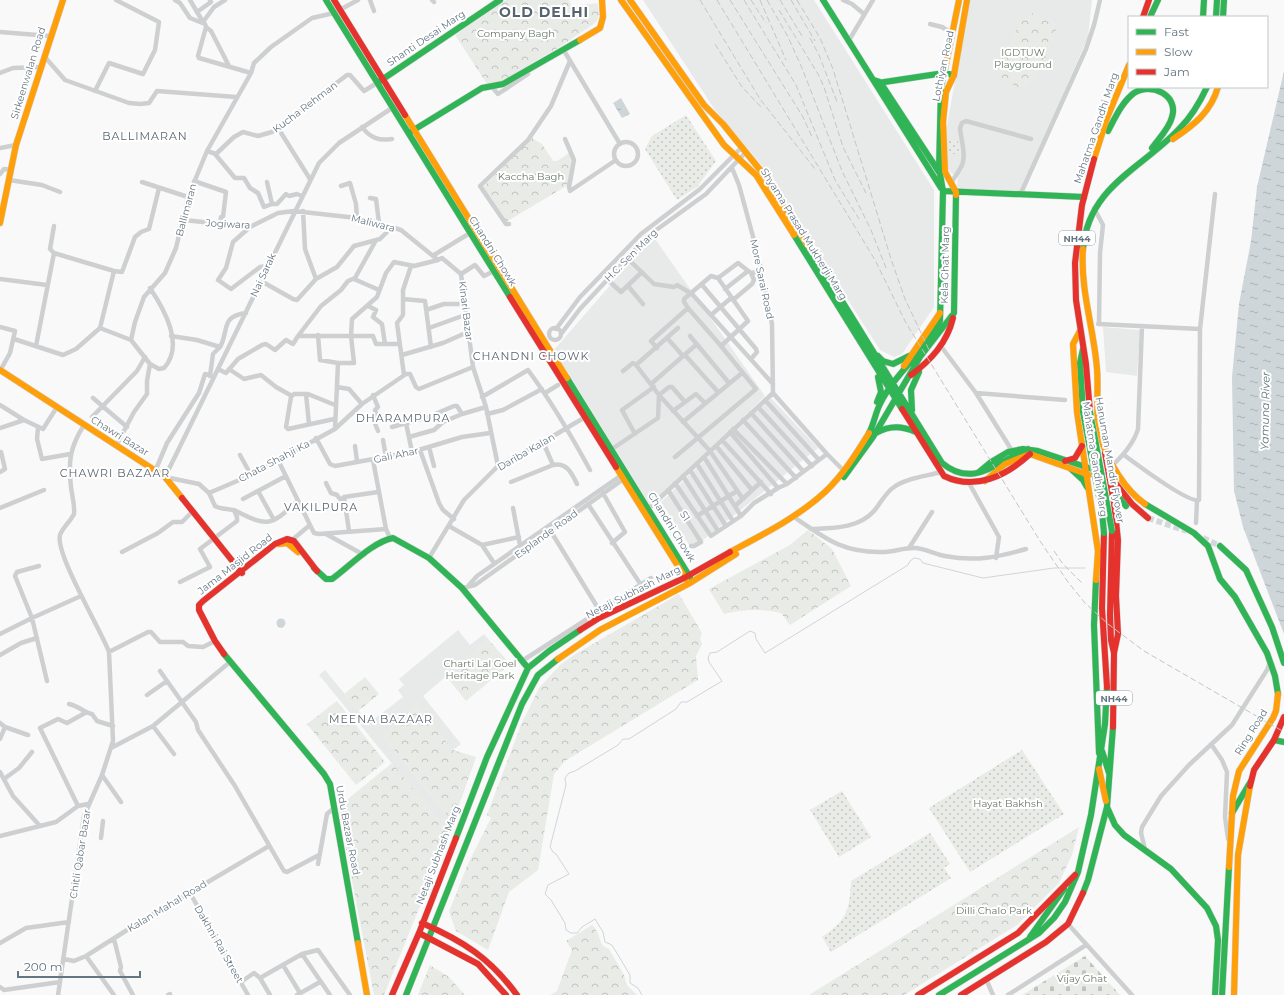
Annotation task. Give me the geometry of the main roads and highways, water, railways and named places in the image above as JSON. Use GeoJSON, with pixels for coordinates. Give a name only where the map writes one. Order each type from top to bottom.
{"type":"FeatureCollection","features":[{"type":"Feature","properties":{"kind":"main road","name":"Sirkeenwalan Road"},"geometry":{"type":"LineString","coordinates":[[0,223],[16,145],[50,36],[63,0]]}},
{"type":"Feature","properties":{"kind":"main road","name":"Chandni Chowk"},"geometry":{"type":"LineString","coordinates":[[326,0],[392,108],[412,132],[546,343],[684,578],[690,583]]}},
{"type":"Feature","properties":{"kind":"main road","name":"Chandni Chowk"},"geometry":{"type":"LineString","coordinates":[[334,0],[398,104],[412,132],[470,233],[494,271],[546,343]]}},
{"type":"Feature","properties":{"kind":"main road","name":"Shanti Desai Marg"},"geometry":{"type":"LineString","coordinates":[[377,83],[500,0]]}},
{"type":"Feature","properties":{"kind":"main road"},"geometry":{"type":"LineString","coordinates":[[412,132],[482,88],[503,84],[597,31],[600,27],[603,10],[602,0]]}},
{"type":"Feature","properties":{"kind":"main road","name":"Shyama Prasad Mukherji Marg"},"geometry":{"type":"LineString","coordinates":[[621,0],[724,145],[740,158],[756,175],[895,399]]}},
{"type":"Feature","properties":{"kind":"main road","name":"Shyama Prasad Mukherji Marg"},"geometry":{"type":"LineString","coordinates":[[630,0],[704,105],[723,124],[743,151],[761,171],[899,393]]}},
{"type":"Feature","properties":{"kind":"main road"},"geometry":{"type":"LineString","coordinates":[[823,0],[848,42],[876,82],[940,173],[958,192]]}},
{"type":"Feature","properties":{"kind":"main road","name":"Lothiyan Road"},"geometry":{"type":"LineString","coordinates":[[940,173],[941,87],[959,0]]}},
{"type":"Feature","properties":{"kind":"main road","name":"Lothiyan Road"},"geometry":{"type":"LineString","coordinates":[[951,184],[945,172],[943,122],[946,92],[954,75],[967,0]]}},
{"type":"Feature","properties":{"kind":"main road"},"geometry":{"type":"LineString","coordinates":[[1144,16],[1149,0]]}},
{"type":"Feature","properties":{"kind":"main road"},"geometry":{"type":"LineString","coordinates":[[1152,15],[1158,0]]}},
{"type":"Feature","properties":{"kind":"main road"},"geometry":{"type":"LineString","coordinates":[[1203,15],[1204,0]]}},
{"type":"Feature","properties":{"kind":"main road"},"geometry":{"type":"LineString","coordinates":[[1216,16],[1217,0]]}},
{"type":"Feature","properties":{"kind":"main road"},"geometry":{"type":"LineString","coordinates":[[1223,16],[1224,0]]}},
{"type":"Feature","properties":{"kind":"main road","name":"Mahatma Gandhi Marg"},"geometry":{"type":"LineString","coordinates":[[1099,769],[1094,625],[1098,551],[1077,412],[1074,344],[1080,331],[1074,271],[1076,244],[1084,197],[1098,147],[1128,68]]}},
{"type":"Feature","properties":{"kind":"main road"},"geometry":{"type":"LineString","coordinates":[[876,82],[944,73],[954,75]]}},
{"type":"Feature","properties":{"kind":"main road"},"geometry":{"type":"LineString","coordinates":[[876,82],[943,191],[1022,193],[1084,197]]}},
{"type":"Feature","properties":{"kind":"main road"},"geometry":{"type":"LineString","coordinates":[[1098,147],[1122,106],[1132,96],[1146,88],[1156,88],[1169,99],[1173,114],[1167,128],[1144,158]]}},
{"type":"Feature","properties":{"kind":"main road","name":"Mahatma Gandhi Marg"},"geometry":{"type":"LineString","coordinates":[[1110,476],[1097,409],[1097,362],[1084,290],[1084,239],[1089,217],[1110,186],[1191,116],[1200,104],[1207,88]]}},
{"type":"Feature","properties":{"kind":"main road"},"geometry":{"type":"LineString","coordinates":[[1144,158],[1202,118],[1216,99],[1218,88]]}},
{"type":"Feature","properties":{"kind":"main road","name":"Kela Ghat Marg"},"geometry":{"type":"LineString","coordinates":[[889,390],[934,333],[940,321],[943,191],[940,173]]}},
{"type":"Feature","properties":{"kind":"main road","name":"Kela Ghat Marg"},"geometry":{"type":"LineString","coordinates":[[895,399],[917,363],[948,324],[954,313],[958,192]]}},
{"type":"Feature","properties":{"kind":"main road"},"geometry":{"type":"LineString","coordinates":[[942,262],[955,262]]}},
{"type":"Feature","properties":{"kind":"main road"},"geometry":{"type":"LineString","coordinates":[[942,278],[955,279]]}},
{"type":"Feature","properties":{"kind":"main road"},"geometry":{"type":"LineString","coordinates":[[902,372],[909,356],[930,329],[941,309]]}},
{"type":"Feature","properties":{"kind":"main road"},"geometry":{"type":"LineString","coordinates":[[914,417],[910,393],[912,382],[952,327],[954,313]]}},
{"type":"Feature","properties":{"kind":"main road","name":"Hanuman Mandir Flyover"},"geometry":{"type":"LineString","coordinates":[[1080,331],[1083,348],[1083,412],[1102,512],[1104,534],[1102,608],[1105,646]]}},
{"type":"Feature","properties":{"kind":"main road"},"geometry":{"type":"LineString","coordinates":[[874,352],[883,361],[893,364],[909,356]]}},
{"type":"Feature","properties":{"kind":"main road","name":"Hanuman Mandir Flyover"},"geometry":{"type":"LineString","coordinates":[[1083,363],[1092,424],[1099,454],[1112,531],[1111,588]]}},
{"type":"Feature","properties":{"kind":"main road"},"geometry":{"type":"LineString","coordinates":[[873,426],[876,404],[881,392],[880,382],[874,366]]}},
{"type":"Feature","properties":{"kind":"main road"},"geometry":{"type":"LineString","coordinates":[[909,377],[922,367]]}},
{"type":"Feature","properties":{"kind":"main road","name":"Chawri Bazar"},"geometry":{"type":"LineString","coordinates":[[0,370],[116,446],[156,469],[165,476],[242,573]]}},
{"type":"Feature","properties":{"kind":"main road","name":"Netaji Subhash Marg"},"geometry":{"type":"LineString","coordinates":[[392,995],[419,933],[487,757],[528,668],[602,613],[690,575],[797,513],[825,492],[844,471],[873,426],[880,404],[889,390]]}},
{"type":"Feature","properties":{"kind":"main road"},"geometry":{"type":"LineString","coordinates":[[899,393],[950,471],[958,475],[986,471],[1014,454],[1029,452]]}},
{"type":"Feature","properties":{"kind":"main road"},"geometry":{"type":"LineString","coordinates":[[895,399],[941,472],[950,481],[959,483],[985,481],[1022,462],[1029,452]]}},
{"type":"Feature","properties":{"kind":"main road","name":"Netaji Subhash Marg"},"geometry":{"type":"LineString","coordinates":[[406,995],[522,704],[538,675],[600,630],[690,583],[794,517],[827,494],[840,481],[859,457],[895,399]]}},
{"type":"Feature","properties":{"kind":"main road","name":"Chandni Chowk"},"geometry":{"type":"LineString","coordinates":[[587,415],[612,449],[624,475]]}},
{"type":"Feature","properties":{"kind":"main road"},"geometry":{"type":"LineString","coordinates":[[873,435],[882,429],[892,426],[905,427],[916,432]]}},
{"type":"Feature","properties":{"kind":"main road"},"geometry":{"type":"LineString","coordinates":[[1067,464],[1075,458],[1082,446],[1094,450],[1104,449]]}},
{"type":"Feature","properties":{"kind":"main road"},"geometry":{"type":"LineString","coordinates":[[979,472],[984,466],[1011,449],[1019,448],[1067,464],[1110,485],[1118,497],[1130,510],[1148,520],[1125,499],[1110,476]]}},
{"type":"Feature","properties":{"kind":"main road","name":"Ring Road"},"geometry":{"type":"LineString","coordinates":[[1104,449],[1122,479],[1141,503],[1205,542],[1217,573],[1233,595],[1271,658],[1278,679],[1279,697],[1276,710],[1239,771],[1233,796],[1229,845],[1222,995]]}},
{"type":"Feature","properties":{"kind":"main road"},"geometry":{"type":"LineString","coordinates":[[1067,464],[1085,465],[1110,476],[1122,479]]}},
{"type":"Feature","properties":{"kind":"main road"},"geometry":{"type":"LineString","coordinates":[[1067,464],[1083,480],[1089,490]]}},
{"type":"Feature","properties":{"kind":"main road"},"geometry":{"type":"LineString","coordinates":[[1110,476],[1110,485],[1115,506],[1118,534],[1116,600],[1118,637],[1117,647],[1114,653]]}},
{"type":"Feature","properties":{"kind":"main road","name":"Chandni Chowk"},"geometry":{"type":"LineString","coordinates":[[646,511],[690,575],[690,583]]}},
{"type":"Feature","properties":{"kind":"main road","name":"Jama Masjid Road"},"geometry":{"type":"LineString","coordinates":[[242,573],[275,544],[286,538],[292,540],[310,559],[317,571]]}},
{"type":"Feature","properties":{"kind":"main road","name":"Jama Masjid Road"},"geometry":{"type":"LineString","coordinates":[[202,615],[199,608],[201,603],[284,542],[292,545],[326,579],[332,580],[364,555],[390,538],[428,558],[462,588],[528,668]]}},
{"type":"Feature","properties":{"kind":"main road"},"geometry":{"type":"LineString","coordinates":[[1219,548],[1246,570],[1272,627],[1284,663]]}},
{"type":"Feature","properties":{"kind":"main road"},"geometry":{"type":"LineString","coordinates":[[1111,588],[1116,600]]}},
{"type":"Feature","properties":{"kind":"main road","name":"NH44"},"geometry":{"type":"LineString","coordinates":[[1111,588],[1111,640],[1114,653],[1113,730],[1107,807],[1115,825],[1124,835],[1171,869],[1207,908],[1216,926],[1218,940],[1214,995]]}},
{"type":"Feature","properties":{"kind":"main road","name":"Urdu Bazaar Road"},"geometry":{"type":"LineString","coordinates":[[202,615],[215,641],[230,662],[328,779],[332,792],[367,995]]}},
{"type":"Feature","properties":{"kind":"main road"},"geometry":{"type":"LineString","coordinates":[[1095,647],[1105,646],[1111,640]]}},
{"type":"Feature","properties":{"kind":"main road","name":"Mahatma Gandhi Marg"},"geometry":{"type":"LineString","coordinates":[[939,995],[1039,933],[1054,918],[1065,902],[1078,872],[1092,814],[1102,751],[1107,684],[1105,646]]}},
{"type":"Feature","properties":{"kind":"main road"},"geometry":{"type":"LineString","coordinates":[[1234,995],[1238,855],[1251,781],[1258,761],[1274,740],[1284,717]]}},
{"type":"Feature","properties":{"kind":"main road"},"geometry":{"type":"LineString","coordinates":[[1274,740],[1284,742]]}},
{"type":"Feature","properties":{"kind":"main road"},"geometry":{"type":"LineString","coordinates":[[1102,751],[1110,775]]}},
{"type":"Feature","properties":{"kind":"main road"},"geometry":{"type":"LineString","coordinates":[[961,995],[1046,942],[1068,924],[1076,910],[1088,880],[1107,807],[1099,769]]}},
{"type":"Feature","properties":{"kind":"main road"},"geometry":{"type":"LineString","coordinates":[[1232,813],[1251,781]]}},
{"type":"Feature","properties":{"kind":"main road"},"geometry":{"type":"LineString","coordinates":[[918,995],[1018,933],[1078,872]]}},
{"type":"Feature","properties":{"kind":"main road"},"geometry":{"type":"LineString","coordinates":[[1028,940],[1058,899],[1066,885]]}},
{"type":"Feature","properties":{"kind":"main road"},"geometry":{"type":"LineString","coordinates":[[422,924],[462,942],[486,958],[507,980],[517,995]]}},
{"type":"Feature","properties":{"kind":"main road"},"geometry":{"type":"LineString","coordinates":[[419,933],[478,964],[506,995]]}},
{"type":"Feature","properties":{"kind":"water","name":"Yamuna River"},"geometry":{"type":"Polygon","coordinates":[[[1284,71],[1284,634],[1243,527],[1234,491],[1232,377],[1239,304],[1251,241],[1257,187],[1284,71]]]}},
{"type":"Feature","properties":{"kind":"water"},"geometry":{"type":"Polygon","coordinates":[[[621,98],[630,114],[622,118],[613,103],[621,98]]]}},
{"type":"Feature","properties":{"kind":"water"},"geometry":{"type":"Polygon","coordinates":[[[281,618],[286,623],[281,628],[276,623],[281,618]]]}},
{"type":"Feature","properties":{"kind":"waterway"},"geometry":{"type":"LineString","coordinates":[[642,995],[638,988],[630,983],[630,975],[612,945],[605,942],[603,932],[595,919],[582,927],[577,933],[571,933],[566,930],[565,923],[551,900],[545,894],[548,885],[569,874],[550,847],[566,785],[565,778],[569,773],[575,771],[618,745],[623,739],[629,739],[676,709],[681,702],[687,702],[722,681],[709,662],[708,658],[710,653],[717,652],[750,631],[755,633],[756,639],[765,653],[908,565],[914,558],[920,559],[923,563],[983,578],[1054,568],[1085,568]]}},
{"type":"Feature","properties":{"kind":"tunnel"},"geometry":{"type":"LineString","coordinates":[[1148,518],[1187,531]]}},
{"type":"Feature","properties":{"kind":"tunnel"},"geometry":{"type":"LineString","coordinates":[[1203,538],[1220,546]]}},
{"type":"Feature","properties":{"kind":"railway"},"geometry":{"type":"LineString","coordinates":[[700,0],[760,99],[815,169]]}},
{"type":"Feature","properties":{"kind":"railway"},"geometry":{"type":"LineString","coordinates":[[717,0],[875,260],[906,323],[1040,541],[1068,582],[1085,603],[1108,624],[1144,651],[1284,732]]}},
{"type":"Feature","properties":{"kind":"railway"},"geometry":{"type":"LineString","coordinates":[[730,0],[803,117],[812,137]]}},
{"type":"Feature","properties":{"kind":"railway"},"geometry":{"type":"LineString","coordinates":[[744,0],[796,85],[835,180],[859,219]]}},
{"type":"Feature","properties":{"kind":"railway"},"geometry":{"type":"LineString","coordinates":[[751,0],[766,23]]}},
{"type":"Feature","properties":{"kind":"railway"},"geometry":{"type":"LineString","coordinates":[[760,0],[786,60]]}},
{"type":"Feature","properties":{"kind":"railway"},"geometry":{"type":"LineString","coordinates":[[767,0],[787,35],[802,68],[842,171],[871,230],[886,268]]}},
{"type":"Feature","properties":{"kind":"railway"},"geometry":{"type":"LineString","coordinates":[[780,0],[802,36]]}},
{"type":"Feature","properties":{"kind":"railway"},"geometry":{"type":"LineString","coordinates":[[791,0],[815,41]]}},
{"type":"Feature","properties":{"kind":"railway"},"geometry":{"type":"LineString","coordinates":[[797,0],[820,38],[833,69],[891,259],[905,299],[930,352]]}},
{"type":"Feature","properties":{"kind":"railway"},"geometry":{"type":"LineString","coordinates":[[779,10],[818,74],[824,87],[843,147],[866,193]]}},
{"type":"Feature","properties":{"kind":"railway"},"geometry":{"type":"LineString","coordinates":[[810,38],[819,55],[837,102]]}},
{"type":"Feature","properties":{"kind":"railway"},"geometry":{"type":"LineString","coordinates":[[715,44],[742,87],[762,108]]}},
{"type":"Feature","properties":{"kind":"railway"},"geometry":{"type":"LineString","coordinates":[[1054,551],[1063,564],[1083,584]]}},
{"type":"Feature","properties":{"kind":"district","name":"OLD DELHI"},"geometry":{"type":"Point","coordinates":[544,12]}},
{"type":"Feature","properties":{"kind":"district","name":"BALLIMARAN"},"geometry":{"type":"Point","coordinates":[145,136]}},
{"type":"Feature","properties":{"kind":"district","name":"CHANDNI CHOWK"},"geometry":{"type":"Point","coordinates":[531,356]}},
{"type":"Feature","properties":{"kind":"district","name":"DHARAMPURA"},"geometry":{"type":"Point","coordinates":[403,418]}},
{"type":"Feature","properties":{"kind":"district","name":"CHAWRI BAZAAR"},"geometry":{"type":"Point","coordinates":[115,473]}},
{"type":"Feature","properties":{"kind":"district","name":"VAKILPURA"},"geometry":{"type":"Point","coordinates":[321,507]}},
{"type":"Feature","properties":{"kind":"district","name":"MEENA BAZAAR"},"geometry":{"type":"Point","coordinates":[381,719]}},
{"type":"Feature","properties":{"kind":"park label","name":"Company Bagh"},"geometry":{"type":"Point","coordinates":[516,33]}},
{"type":"Feature","properties":{"kind":"park label","name":"IGDTUW Playground"},"geometry":{"type":"Point","coordinates":[1023,58]}},
{"type":"Feature","properties":{"kind":"park label","name":"Kaccha Bagh"},"geometry":{"type":"Point","coordinates":[531,176]}},
{"type":"Feature","properties":{"kind":"park label","name":"Charti Lal Goel Heritage Park"},"geometry":{"type":"Point","coordinates":[480,668]}},
{"type":"Feature","properties":{"kind":"park label","name":"Hayat Bakhsh"},"geometry":{"type":"Point","coordinates":[1008,803]}},
{"type":"Feature","properties":{"kind":"park label","name":"Dilli Chalo Park"},"geometry":{"type":"Point","coordinates":[994,910]}},
{"type":"Feature","properties":{"kind":"park label","name":"Vijay Ghat"},"geometry":{"type":"Point","coordinates":[1082,978]}}]}
